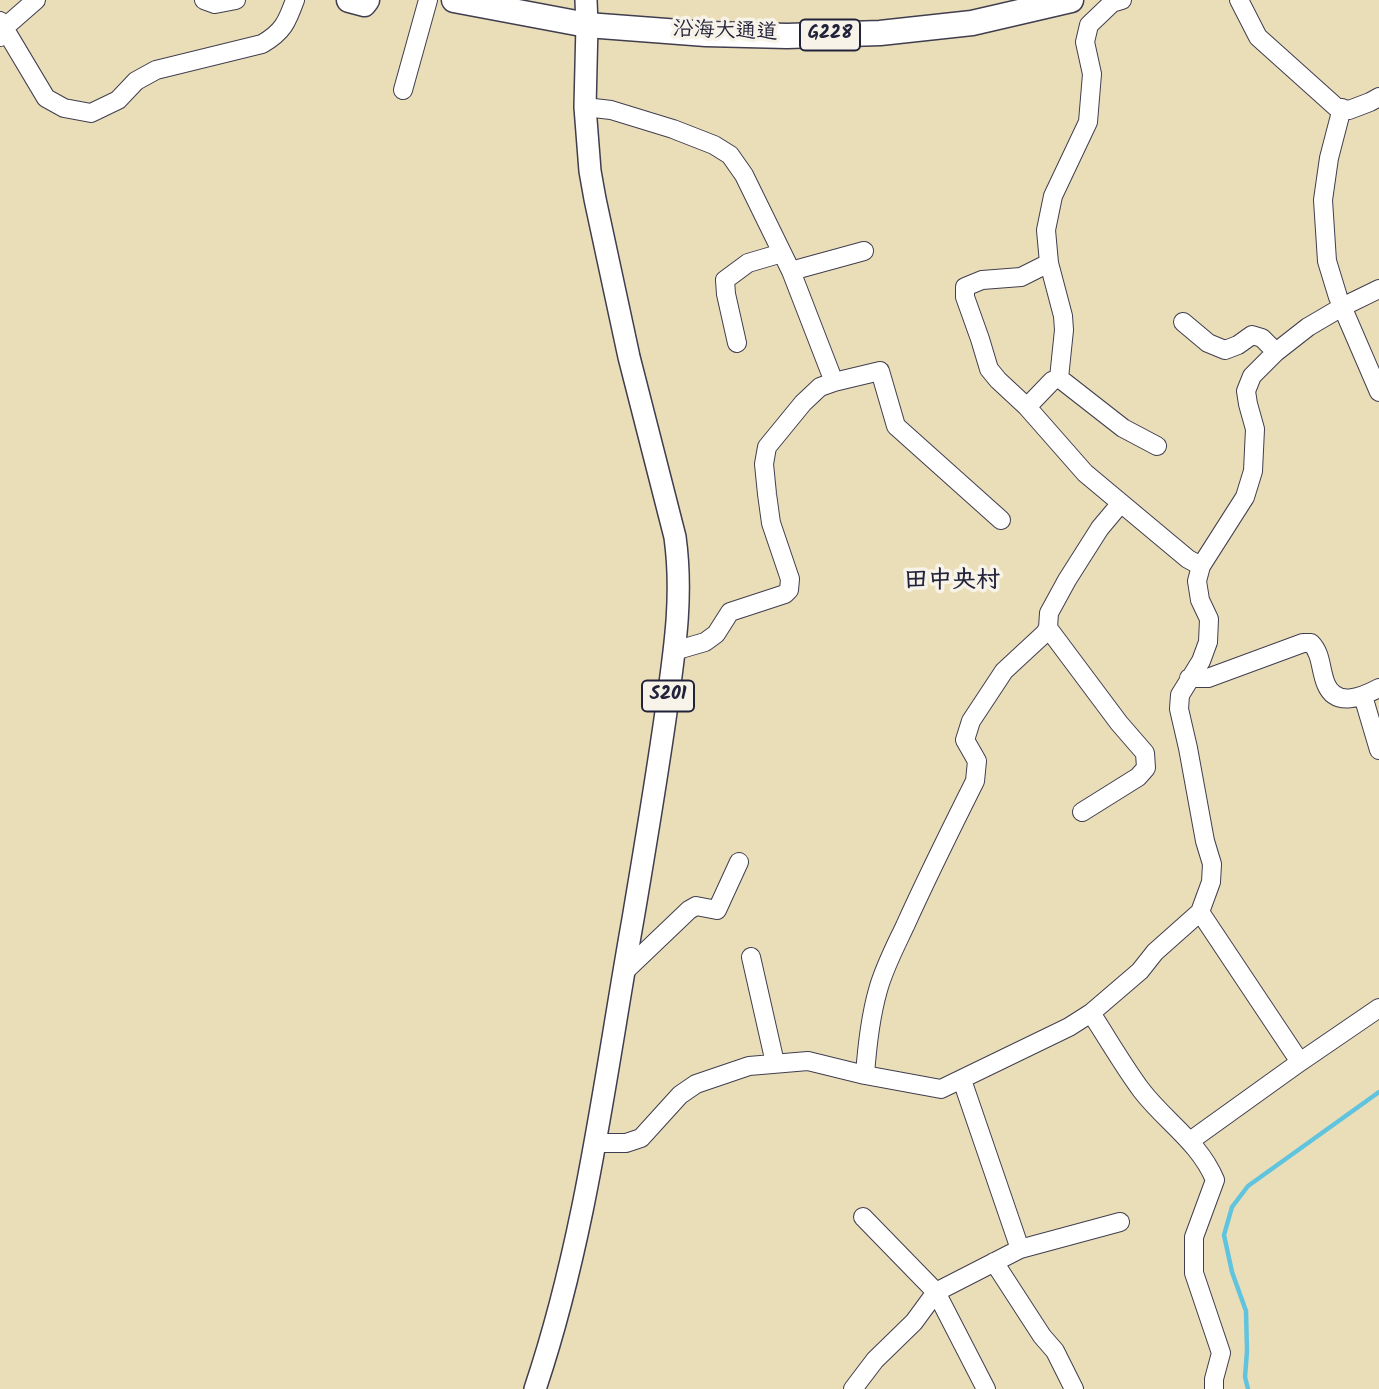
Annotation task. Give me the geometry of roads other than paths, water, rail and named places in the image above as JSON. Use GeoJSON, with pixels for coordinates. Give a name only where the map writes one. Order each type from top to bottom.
{"type":"FeatureCollection","features":[{"type":"Feature","properties":{"kind":"highway"},"geometry":{"type":"LineString","coordinates":[[349,0],[364,4],[367,0]]}},
{"type":"Feature","properties":{"kind":"highway","name":"G228"},"geometry":{"type":"LineString","coordinates":[[454,0],[587,25]]}},
{"type":"Feature","properties":{"kind":"highway","name":"沿海大通道"},"geometry":{"type":"LineString","coordinates":[[587,25],[706,34],[787,36],[880,33],[972,23],[1070,0]]}},
{"type":"Feature","properties":{"kind":"main road","name":"S201"},"geometry":{"type":"LineString","coordinates":[[535,1389],[571,1261],[595,1143],[656,789],[679,592],[675,537],[629,357],[590,171],[584,107],[586,0]]}},
{"type":"Feature","properties":{"kind":"street"},"geometry":{"type":"LineString","coordinates":[[36,0],[1,29],[46,98],[64,108],[92,113],[118,100],[136,80],[156,70],[268,41],[285,25],[295,0]]}},
{"type":"Feature","properties":{"kind":"street"},"geometry":{"type":"LineString","coordinates":[[204,0],[215,4],[236,0]]}},
{"type":"Feature","properties":{"kind":"street"},"geometry":{"type":"LineString","coordinates":[[403,90],[428,0]]}},
{"type":"Feature","properties":{"kind":"street"},"geometry":{"type":"LineString","coordinates":[[1239,0],[1258,37],[1336,107],[1349,110],[1379,97]]}},
{"type":"Feature","properties":{"kind":"street"},"geometry":{"type":"LineString","coordinates":[[1059,378],[1063,316],[1049,264],[1046,230],[1053,196],[1088,122],[1091,74],[1085,42],[1090,26],[1116,1]]}},
{"type":"Feature","properties":{"kind":"street"},"geometry":{"type":"LineString","coordinates":[[584,107],[611,110],[673,128],[714,145],[730,155],[744,175],[791,271],[835,382]]}},
{"type":"Feature","properties":{"kind":"street"},"geometry":{"type":"LineString","coordinates":[[1342,108],[1329,158],[1323,200],[1327,261],[1338,298],[1379,392]]}},
{"type":"Feature","properties":{"kind":"street"},"geometry":{"type":"LineString","coordinates":[[791,271],[863,251]]}},
{"type":"Feature","properties":{"kind":"street"},"geometry":{"type":"LineString","coordinates":[[737,343],[725,280],[748,263],[782,253]]}},
{"type":"Feature","properties":{"kind":"street"},"geometry":{"type":"LineString","coordinates":[[1049,264],[1021,277],[982,280],[965,287],[965,297],[989,369],[1027,407],[1085,473],[1188,559],[1201,566]]}},
{"type":"Feature","properties":{"kind":"street"},"geometry":{"type":"LineString","coordinates":[[595,1143],[626,1143],[641,1138],[673,1102],[696,1084],[749,1066],[808,1061],[941,1089],[1069,1027],[1091,1013],[1140,971],[1155,952],[1200,912],[1211,882],[1212,864],[1179,709],[1180,695],[1201,661],[1208,642],[1209,619],[1200,600],[1196,581],[1201,566],[1245,497],[1253,471],[1255,429],[1246,391],[1252,376],[1276,352],[1308,327],[1379,289]]}},
{"type":"Feature","properties":{"kind":"street"},"geometry":{"type":"LineString","coordinates":[[1183,322],[1208,343],[1225,349],[1238,345],[1252,335],[1262,338],[1276,352]]}},
{"type":"Feature","properties":{"kind":"street"},"geometry":{"type":"LineString","coordinates":[[674,651],[705,642],[716,634],[730,612],[786,594],[789,590],[790,579],[771,523],[764,464],[767,447],[803,403],[820,387],[880,371],[896,426],[1001,520]]}},
{"type":"Feature","properties":{"kind":"street"},"geometry":{"type":"LineString","coordinates":[[1027,407],[1052,381],[1059,378]]}},
{"type":"Feature","properties":{"kind":"street"},"geometry":{"type":"LineString","coordinates":[[1059,378],[1123,428],[1157,446]]}},
{"type":"Feature","properties":{"kind":"street"},"geometry":{"type":"LineString","coordinates":[[865,1075],[870,1024],[886,966],[975,781],[977,761],[965,740],[971,721],[1004,671],[1045,633],[1049,613],[1067,580],[1100,528],[1121,503]]}},
{"type":"Feature","properties":{"kind":"street"},"geometry":{"type":"LineString","coordinates":[[1048,628],[1119,723],[1145,753],[1146,768],[1138,777],[1082,812]]}},
{"type":"Feature","properties":{"kind":"street"},"geometry":{"type":"LineString","coordinates":[[1189,678],[1208,678],[1303,643],[1311,643],[1317,649],[1326,686],[1335,696],[1342,699],[1371,692],[1379,750]]}},
{"type":"Feature","properties":{"kind":"street"},"geometry":{"type":"LineString","coordinates":[[623,973],[689,910],[696,906],[717,910],[739,862]]}},
{"type":"Feature","properties":{"kind":"street"},"geometry":{"type":"LineString","coordinates":[[1200,912],[1300,1062]]}},
{"type":"Feature","properties":{"kind":"street"},"geometry":{"type":"LineString","coordinates":[[751,957],[775,1063]]}},
{"type":"Feature","properties":{"kind":"street"},"geometry":{"type":"LineString","coordinates":[[1190,1141],[1379,1009]]}},
{"type":"Feature","properties":{"kind":"street"},"geometry":{"type":"LineString","coordinates":[[1091,1013],[1143,1092],[1190,1141],[1208,1164],[1215,1180],[1194,1237],[1194,1273],[1221,1353],[1214,1389]]}},
{"type":"Feature","properties":{"kind":"street"},"geometry":{"type":"LineString","coordinates":[[962,1080],[1020,1249]]}},
{"type":"Feature","properties":{"kind":"street"},"geometry":{"type":"LineString","coordinates":[[863,1217],[936,1292],[986,1389]]}},
{"type":"Feature","properties":{"kind":"street"},"geometry":{"type":"LineString","coordinates":[[853,1389],[875,1360],[914,1322],[936,1292],[1020,1249],[1120,1222]]}},
{"type":"Feature","properties":{"kind":"street"},"geometry":{"type":"LineString","coordinates":[[994,1262],[1042,1336],[1055,1351],[1074,1389]]}},
{"type":"Feature","properties":{"kind":"waterway"},"geometry":{"type":"LineString","coordinates":[[1248,1389],[1245,1377],[1246,1311],[1232,1272],[1224,1235],[1232,1207],[1248,1186],[1379,1092]]}},
{"type":"Feature","properties":{"kind":"district","name":"田中央村"},"geometry":{"type":"Point","coordinates":[952,583]}}]}
